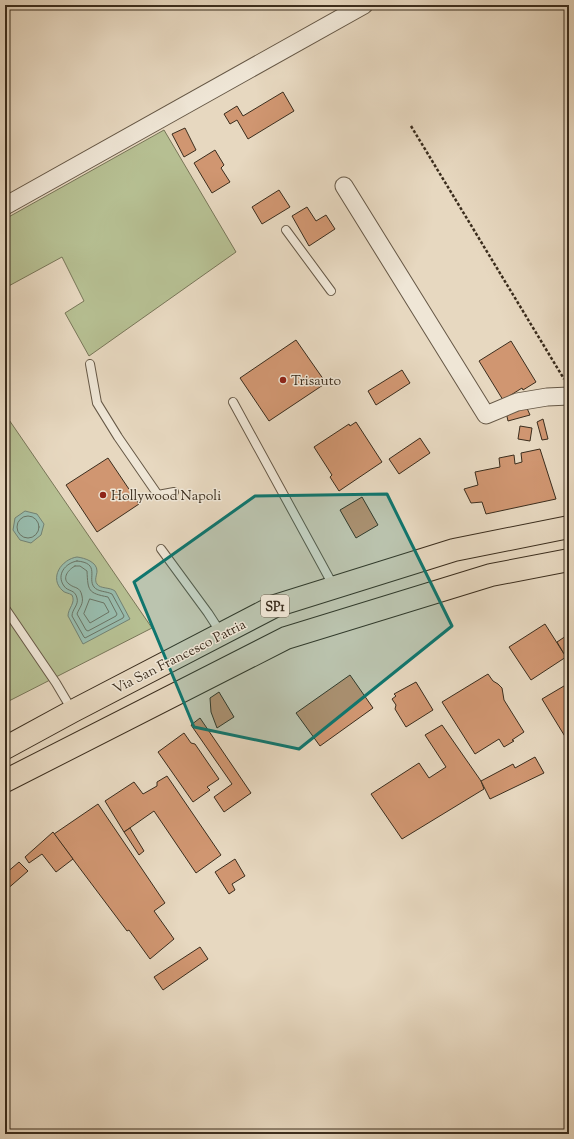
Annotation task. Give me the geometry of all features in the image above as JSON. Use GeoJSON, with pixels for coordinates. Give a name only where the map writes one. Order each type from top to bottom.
{"type":"FeatureCollection","features":[{"type":"Feature","properties":{"kind":"main road","name":"Via San Francesco Patria"},"geometry":{"type":"LineString","coordinates":[[5,748],[275,606],[454,550],[569,527]]}},
{"type":"Feature","properties":{"kind":"main road","name":"SP1"},"geometry":{"type":"LineString","coordinates":[[5,781],[286,638],[491,575],[569,560]]}},
{"type":"Feature","properties":{"kind":"street"},"geometry":{"type":"LineString","coordinates":[[5,206],[364,5]]}},
{"type":"Feature","properties":{"kind":"street"},"geometry":{"type":"LineString","coordinates":[[344,186],[486,415],[517,402],[547,398],[567,389]]}},
{"type":"Feature","properties":{"kind":"lane"},"geometry":{"type":"LineString","coordinates":[[286,230],[331,291]]}},
{"type":"Feature","properties":{"kind":"lane"},"geometry":{"type":"LineString","coordinates":[[90,364],[97,404],[118,437],[158,495],[174,492]]}},
{"type":"Feature","properties":{"kind":"lane"},"geometry":{"type":"LineString","coordinates":[[233,402],[320,563],[335,587]]}},
{"type":"Feature","properties":{"kind":"lane"},"geometry":{"type":"LineString","coordinates":[[161,549],[208,613],[221,634]]}},
{"type":"Feature","properties":{"kind":"lane"},"geometry":{"type":"LineString","coordinates":[[5,608],[56,683],[73,711]]}},
{"type":"Feature","properties":{"kind":"path"},"geometry":{"type":"LineString","coordinates":[[411,126],[567,389]]}},
{"type":"Feature","properties":{"kind":"highlighted area"},"geometry":{"type":"Polygon","coordinates":[[[387,494],[452,626],[299,749],[194,727],[134,582],[255,496],[387,494]]]}},
{"type":"Feature","properties":{"kind":"shaded area"},"geometry":{"type":"Polygon","coordinates":[[[164,130],[236,252],[89,356],[65,313],[84,301],[62,257],[5,288],[5,219],[164,130]]]}},
{"type":"Feature","properties":{"kind":"shaded area"},"geometry":{"type":"Polygon","coordinates":[[[5,414],[152,628],[5,703],[5,414]]]}},
{"type":"Feature","properties":{"kind":"water"},"geometry":{"type":"Polygon","coordinates":[[[25,511],[37,514],[44,524],[41,535],[31,543],[20,540],[13,530],[15,518],[25,511]]]}},
{"type":"Feature","properties":{"kind":"water"},"geometry":{"type":"Polygon","coordinates":[[[77,557],[87,559],[95,565],[97,571],[96,582],[98,586],[115,591],[130,619],[83,644],[68,616],[73,601],[72,595],[63,591],[57,580],[57,575],[62,565],[66,561],[77,557]]]}},
{"type":"Feature","properties":{"kind":"building"},"geometry":{"type":"Polygon","coordinates":[[[283,92],[294,111],[248,139],[237,120],[230,124],[224,114],[237,106],[243,116],[283,92]]]}},
{"type":"Feature","properties":{"kind":"building"},"geometry":{"type":"Polygon","coordinates":[[[185,128],[196,150],[184,157],[172,134],[185,128]]]}},
{"type":"Feature","properties":{"kind":"building"},"geometry":{"type":"Polygon","coordinates":[[[215,150],[224,165],[221,168],[230,182],[212,193],[194,163],[215,150]]]}},
{"type":"Feature","properties":{"kind":"building"},"geometry":{"type":"Polygon","coordinates":[[[279,190],[290,207],[262,224],[252,207],[279,190]]]}},
{"type":"Feature","properties":{"kind":"building"},"geometry":{"type":"Polygon","coordinates":[[[307,207],[316,221],[326,215],[335,229],[309,246],[292,216],[307,207]]]}},
{"type":"Feature","properties":{"kind":"building","name":"Trisauto"},"geometry":{"type":"Polygon","coordinates":[[[296,340],[326,383],[269,421],[240,378],[296,340]]]}},
{"type":"Feature","properties":{"kind":"building"},"geometry":{"type":"Polygon","coordinates":[[[511,341],[536,382],[523,390],[522,388],[503,400],[479,361],[511,341]]]}},
{"type":"Feature","properties":{"kind":"building"},"geometry":{"type":"Polygon","coordinates":[[[402,370],[410,383],[376,405],[368,391],[402,370]]]}},
{"type":"Feature","properties":{"kind":"building"},"geometry":{"type":"Polygon","coordinates":[[[526,406],[530,415],[508,421],[506,412],[526,406]]]}},
{"type":"Feature","properties":{"kind":"building"},"geometry":{"type":"Polygon","coordinates":[[[543,419],[548,439],[542,440],[537,422],[543,419]]]}},
{"type":"Feature","properties":{"kind":"building"},"geometry":{"type":"Polygon","coordinates":[[[356,422],[382,462],[339,491],[330,477],[332,475],[314,447],[349,424],[350,426],[356,422]]]}},
{"type":"Feature","properties":{"kind":"building"},"geometry":{"type":"Polygon","coordinates":[[[520,426],[532,428],[530,441],[518,439],[520,426]]]}},
{"type":"Feature","properties":{"kind":"building"},"geometry":{"type":"Polygon","coordinates":[[[420,438],[430,453],[399,474],[389,459],[420,438]]]}},
{"type":"Feature","properties":{"kind":"building"},"geometry":{"type":"Polygon","coordinates":[[[540,449],[556,499],[486,514],[482,502],[471,503],[464,489],[478,485],[475,472],[500,467],[499,458],[514,455],[515,464],[522,462],[521,453],[540,449]]]}},
{"type":"Feature","properties":{"kind":"building","name":"Hollywood Napoli"},"geometry":{"type":"Polygon","coordinates":[[[108,458],[139,504],[97,532],[66,485],[108,458]]]}},
{"type":"Feature","properties":{"kind":"building"},"geometry":{"type":"Polygon","coordinates":[[[362,497],[378,525],[356,538],[340,510],[362,497]]]}},
{"type":"Feature","properties":{"kind":"building"},"geometry":{"type":"Polygon","coordinates":[[[545,624],[566,657],[531,680],[509,647],[545,624]]]}},
{"type":"Feature","properties":{"kind":"building"},"geometry":{"type":"Polygon","coordinates":[[[569,634],[569,662],[557,642],[569,634]]]}},
{"type":"Feature","properties":{"kind":"building"},"geometry":{"type":"Polygon","coordinates":[[[488,674],[493,681],[502,688],[504,700],[524,732],[504,747],[499,739],[475,754],[442,702],[488,674]]]}},
{"type":"Feature","properties":{"kind":"building"},"geometry":{"type":"Polygon","coordinates":[[[350,675],[373,708],[320,746],[296,713],[350,675]]]}},
{"type":"Feature","properties":{"kind":"building"},"geometry":{"type":"Polygon","coordinates":[[[416,682],[433,710],[406,727],[395,709],[396,705],[392,699],[396,696],[394,694],[416,682]]]}},
{"type":"Feature","properties":{"kind":"building"},"geometry":{"type":"Polygon","coordinates":[[[569,683],[569,743],[542,699],[569,683]]]}},
{"type":"Feature","properties":{"kind":"building"},"geometry":{"type":"Polygon","coordinates":[[[219,692],[234,717],[217,728],[211,712],[210,698],[219,692]]]}},
{"type":"Feature","properties":{"kind":"building"},"geometry":{"type":"Polygon","coordinates":[[[200,718],[251,793],[224,812],[214,797],[232,784],[191,725],[200,718]]]}},
{"type":"Feature","properties":{"kind":"building"},"geometry":{"type":"Polygon","coordinates":[[[442,725],[481,781],[484,789],[402,839],[371,794],[419,763],[429,778],[446,767],[425,735],[442,725]]]}},
{"type":"Feature","properties":{"kind":"building"},"geometry":{"type":"Polygon","coordinates":[[[184,733],[191,743],[195,744],[219,779],[207,787],[210,790],[193,802],[158,752],[184,733]]]}},
{"type":"Feature","properties":{"kind":"building"},"geometry":{"type":"Polygon","coordinates":[[[535,757],[544,773],[490,799],[481,781],[513,764],[515,768],[535,757]]]}},
{"type":"Feature","properties":{"kind":"building"},"geometry":{"type":"Polygon","coordinates":[[[167,776],[221,855],[196,873],[154,811],[124,832],[105,801],[134,782],[143,794],[157,786],[157,782],[167,776]]]}},
{"type":"Feature","properties":{"kind":"building"},"geometry":{"type":"Polygon","coordinates":[[[98,804],[165,903],[154,911],[174,939],[150,959],[54,834],[98,804]]]}},
{"type":"Feature","properties":{"kind":"building"},"geometry":{"type":"Polygon","coordinates":[[[130,828],[144,851],[139,855],[124,832],[130,828]]]}},
{"type":"Feature","properties":{"kind":"building"},"geometry":{"type":"Polygon","coordinates":[[[53,832],[73,859],[56,872],[42,854],[29,863],[25,857],[53,832]]]}},
{"type":"Feature","properties":{"kind":"building"},"geometry":{"type":"Polygon","coordinates":[[[235,859],[245,876],[232,884],[235,890],[229,894],[215,872],[235,859]]]}},
{"type":"Feature","properties":{"kind":"building"},"geometry":{"type":"Polygon","coordinates":[[[19,862],[28,871],[5,891],[5,874],[19,862]]]}},
{"type":"Feature","properties":{"kind":"building"},"geometry":{"type":"Polygon","coordinates":[[[200,947],[208,959],[163,990],[154,977],[200,947]]]}},
{"type":"Feature","properties":{"kind":"place","name":"Trisauto"},"geometry":{"type":"Point","coordinates":[283,380]}},
{"type":"Feature","properties":{"kind":"place","name":"Hollywood Napoli"},"geometry":{"type":"Point","coordinates":[103,495]}}]}
